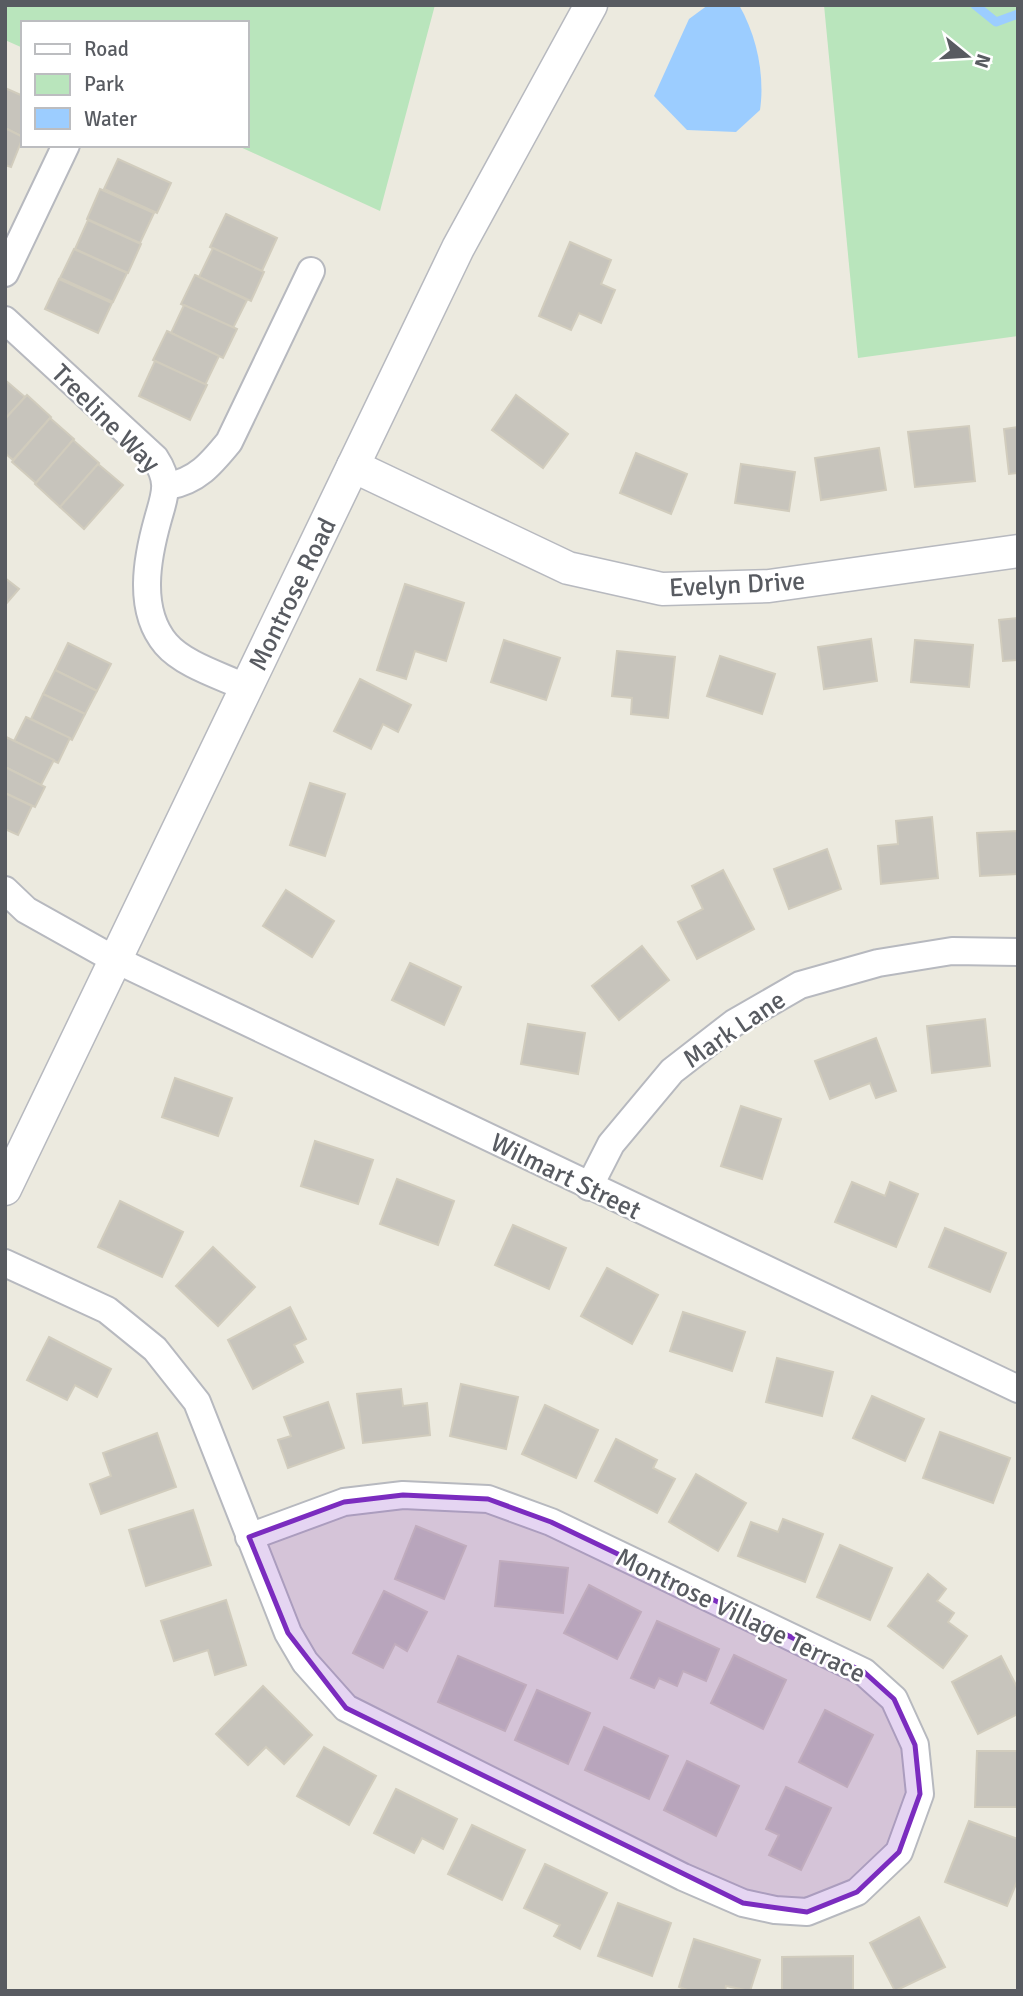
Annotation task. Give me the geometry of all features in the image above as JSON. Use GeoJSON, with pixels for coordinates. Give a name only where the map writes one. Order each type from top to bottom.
{"type":"FeatureCollection","features":[{"type":"Feature","properties":{"kind":"street","name":"Montrose Road"},"geometry":{"type":"LineString","coordinates":[[5,1189],[458,248],[591,5]]}},
{"type":"Feature","properties":{"kind":"street"},"geometry":{"type":"LineString","coordinates":[[5,273],[65,147]]}},
{"type":"Feature","properties":{"kind":"street"},"geometry":{"type":"LineString","coordinates":[[168,485],[195,477],[210,466],[229,442],[311,271]]}},
{"type":"Feature","properties":{"kind":"street","name":"Treeline Way"},"geometry":{"type":"LineString","coordinates":[[5,320],[155,458],[168,485],[147,568],[150,619],[167,645],[197,665],[247,688]]}},
{"type":"Feature","properties":{"kind":"street","name":"Evelyn Drive"},"geometry":{"type":"LineString","coordinates":[[353,466],[568,568],[662,589],[769,586],[1018,551]]}},
{"type":"Feature","properties":{"kind":"street","name":"Wilmart Street"},"geometry":{"type":"LineString","coordinates":[[5,890],[26,910],[116,959],[589,1187],[1018,1389]]}},
{"type":"Feature","properties":{"kind":"street","name":"Mark Lane"},"geometry":{"type":"LineString","coordinates":[[589,1187],[611,1144],[672,1071],[734,1023],[800,985],[877,963],[952,951],[1018,952]]}},
{"type":"Feature","properties":{"kind":"street","name":"Montrose Village Terrace"},"geometry":{"type":"LineString","coordinates":[[5,1263],[107,1310],[155,1349],[197,1402],[249,1537],[288,1633],[305,1662],[345,1708],[683,1877],[743,1903],[775,1910],[807,1912],[857,1892],[899,1852],[920,1794],[915,1745],[894,1699],[864,1672],[551,1522],[488,1499],[403,1495],[344,1503],[249,1537]]}},
{"type":"Feature","properties":{"kind":"highlighted area"},"geometry":{"type":"Polygon","coordinates":[[[403,1495],[488,1499],[551,1522],[864,1672],[894,1699],[915,1745],[920,1794],[899,1852],[857,1892],[807,1912],[743,1903],[346,1708],[288,1633],[249,1537],[344,1502],[403,1495]]]}},
{"type":"Feature","properties":{"kind":"green space"},"geometry":{"type":"Polygon","coordinates":[[[5,5],[435,5],[380,211],[240,147],[248,147],[248,21],[21,21],[21,47],[5,40],[5,5]]]}},
{"type":"Feature","properties":{"kind":"green space"},"geometry":{"type":"Polygon","coordinates":[[[824,5],[1018,5],[1018,336],[858,358],[824,5]]]}},
{"type":"Feature","properties":{"kind":"water"},"geometry":{"type":"Polygon","coordinates":[[[708,5],[739,5],[751,30],[758,56],[760,110],[736,132],[687,130],[654,96],[689,19],[708,5]]]}},
{"type":"Feature","properties":{"kind":"building"},"geometry":{"type":"Polygon","coordinates":[[[5,88],[21,95],[21,136],[5,128],[5,88]]]}},
{"type":"Feature","properties":{"kind":"building"},"geometry":{"type":"Polygon","coordinates":[[[5,128],[21,136],[21,142],[11,167],[5,165],[5,128]]]}},
{"type":"Feature","properties":{"kind":"building"},"geometry":{"type":"Polygon","coordinates":[[[118,159],[171,183],[157,213],[104,189],[118,159]]]}},
{"type":"Feature","properties":{"kind":"building"},"geometry":{"type":"Polygon","coordinates":[[[100,189],[154,213],[140,243],[87,219],[100,189]]]}},
{"type":"Feature","properties":{"kind":"building"},"geometry":{"type":"Polygon","coordinates":[[[226,214],[277,238],[262,271],[210,247],[226,214]]]}},
{"type":"Feature","properties":{"kind":"building"},"geometry":{"type":"Polygon","coordinates":[[[88,220],[141,244],[128,273],[75,249],[88,220]]]}},
{"type":"Feature","properties":{"kind":"building"},"geometry":{"type":"Polygon","coordinates":[[[570,242],[611,260],[601,284],[615,290],[601,323],[579,313],[571,330],[539,316],[570,242]]]}},
{"type":"Feature","properties":{"kind":"building"},"geometry":{"type":"Polygon","coordinates":[[[213,248],[264,272],[251,301],[199,277],[213,248]]]}},
{"type":"Feature","properties":{"kind":"building"},"geometry":{"type":"Polygon","coordinates":[[[74,249],[127,273],[113,302],[60,278],[74,249]]]}},
{"type":"Feature","properties":{"kind":"building"},"geometry":{"type":"Polygon","coordinates":[[[195,275],[247,300],[233,328],[181,304],[195,275]]]}},
{"type":"Feature","properties":{"kind":"building"},"geometry":{"type":"Polygon","coordinates":[[[59,279],[112,303],[98,333],[45,309],[59,279]]]}},
{"type":"Feature","properties":{"kind":"building"},"geometry":{"type":"Polygon","coordinates":[[[184,305],[237,329],[223,358],[171,333],[184,305]]]}},
{"type":"Feature","properties":{"kind":"building"},"geometry":{"type":"Polygon","coordinates":[[[167,331],[219,356],[205,385],[153,360],[167,331]]]}},
{"type":"Feature","properties":{"kind":"building"},"geometry":{"type":"Polygon","coordinates":[[[155,361],[207,385],[190,420],[139,396],[155,361]]]}},
{"type":"Feature","properties":{"kind":"building"},"geometry":{"type":"Polygon","coordinates":[[[5,380],[25,397],[5,419],[5,380]]]}},
{"type":"Feature","properties":{"kind":"building"},"geometry":{"type":"Polygon","coordinates":[[[27,395],[51,417],[13,460],[5,453],[5,419],[27,395]]]}},
{"type":"Feature","properties":{"kind":"building"},"geometry":{"type":"Polygon","coordinates":[[[516,395],[568,434],[543,468],[492,430],[516,395]]]}},
{"type":"Feature","properties":{"kind":"building"},"geometry":{"type":"Polygon","coordinates":[[[50,418],[74,439],[36,483],[12,462],[50,418]]]}},
{"type":"Feature","properties":{"kind":"building"},"geometry":{"type":"Polygon","coordinates":[[[969,426],[975,481],[915,487],[908,432],[969,426]]]}},
{"type":"Feature","properties":{"kind":"building"},"geometry":{"type":"Polygon","coordinates":[[[1018,427],[1018,473],[1009,474],[1004,429],[1018,427]]]}},
{"type":"Feature","properties":{"kind":"building"},"geometry":{"type":"Polygon","coordinates":[[[73,440],[99,463],[60,507],[35,484],[73,440]]]}},
{"type":"Feature","properties":{"kind":"building"},"geometry":{"type":"Polygon","coordinates":[[[879,448],[886,490],[821,500],[815,458],[879,448]]]}},
{"type":"Feature","properties":{"kind":"building"},"geometry":{"type":"Polygon","coordinates":[[[636,453],[687,474],[671,514],[620,493],[636,453]]]}},
{"type":"Feature","properties":{"kind":"building"},"geometry":{"type":"Polygon","coordinates":[[[98,464],[123,485],[84,529],[60,507],[98,464]]]}},
{"type":"Feature","properties":{"kind":"building"},"geometry":{"type":"Polygon","coordinates":[[[741,464],[795,472],[789,511],[735,503],[741,464]]]}},
{"type":"Feature","properties":{"kind":"building"},"geometry":{"type":"Polygon","coordinates":[[[5,578],[19,589],[5,605],[5,578]]]}},
{"type":"Feature","properties":{"kind":"building"},"geometry":{"type":"Polygon","coordinates":[[[405,584],[464,603],[446,661],[415,651],[406,679],[377,670],[405,584]]]}},
{"type":"Feature","properties":{"kind":"building"},"geometry":{"type":"Polygon","coordinates":[[[1018,618],[1018,660],[1003,661],[999,620],[1018,618]]]}},
{"type":"Feature","properties":{"kind":"building"},"geometry":{"type":"Polygon","coordinates":[[[871,639],[877,681],[824,689],[818,647],[871,639]]]}},
{"type":"Feature","properties":{"kind":"building"},"geometry":{"type":"Polygon","coordinates":[[[504,640],[560,658],[546,700],[491,682],[504,640]]]}},
{"type":"Feature","properties":{"kind":"building"},"geometry":{"type":"Polygon","coordinates":[[[915,640],[973,645],[969,687],[911,682],[915,640]]]}},
{"type":"Feature","properties":{"kind":"building"},"geometry":{"type":"Polygon","coordinates":[[[68,643],[111,664],[97,691],[55,670],[68,643]]]}},
{"type":"Feature","properties":{"kind":"building"},"geometry":{"type":"Polygon","coordinates":[[[617,651],[675,657],[668,718],[631,714],[632,698],[612,696],[617,651]]]}},
{"type":"Feature","properties":{"kind":"building"},"geometry":{"type":"Polygon","coordinates":[[[720,656],[775,674],[762,714],[707,696],[720,656]]]}},
{"type":"Feature","properties":{"kind":"building"},"geometry":{"type":"Polygon","coordinates":[[[55,670],[97,691],[85,714],[43,694],[55,670]]]}},
{"type":"Feature","properties":{"kind":"building"},"geometry":{"type":"Polygon","coordinates":[[[360,679],[411,705],[398,732],[383,724],[371,749],[334,731],[360,679]]]}},
{"type":"Feature","properties":{"kind":"building"},"geometry":{"type":"Polygon","coordinates":[[[43,694],[85,714],[72,740],[31,719],[43,694]]]}},
{"type":"Feature","properties":{"kind":"building"},"geometry":{"type":"Polygon","coordinates":[[[26,717],[70,738],[58,763],[14,741],[26,717]]]}},
{"type":"Feature","properties":{"kind":"building"},"geometry":{"type":"Polygon","coordinates":[[[6,737],[54,760],[41,785],[5,767],[6,737]]]}},
{"type":"Feature","properties":{"kind":"building"},"geometry":{"type":"Polygon","coordinates":[[[5,767],[45,787],[35,807],[5,793],[5,767]]]}},
{"type":"Feature","properties":{"kind":"building"},"geometry":{"type":"Polygon","coordinates":[[[310,783],[345,794],[325,856],[290,845],[310,783]]]}},
{"type":"Feature","properties":{"kind":"building"},"geometry":{"type":"Polygon","coordinates":[[[5,793],[32,806],[18,835],[5,829],[5,793]]]}},
{"type":"Feature","properties":{"kind":"building"},"geometry":{"type":"Polygon","coordinates":[[[932,817],[938,878],[881,884],[878,846],[898,844],[896,821],[932,817]]]}},
{"type":"Feature","properties":{"kind":"building"},"geometry":{"type":"Polygon","coordinates":[[[1018,831],[1018,874],[980,876],[977,833],[1018,831]]]}},
{"type":"Feature","properties":{"kind":"building"},"geometry":{"type":"Polygon","coordinates":[[[827,849],[841,889],[789,909],[774,869],[827,849]]]}},
{"type":"Feature","properties":{"kind":"building"},"geometry":{"type":"Polygon","coordinates":[[[723,870],[754,929],[697,959],[678,922],[703,909],[692,886],[723,870]]]}},
{"type":"Feature","properties":{"kind":"building"},"geometry":{"type":"Polygon","coordinates":[[[286,890],[334,921],[312,957],[263,926],[286,890]]]}},
{"type":"Feature","properties":{"kind":"building"},"geometry":{"type":"Polygon","coordinates":[[[642,946],[669,980],[619,1020],[592,986],[642,946]]]}},
{"type":"Feature","properties":{"kind":"building"},"geometry":{"type":"Polygon","coordinates":[[[410,963],[461,987],[444,1025],[392,1000],[410,963]]]}},
{"type":"Feature","properties":{"kind":"building"},"geometry":{"type":"Polygon","coordinates":[[[985,1019],[990,1066],[932,1073],[927,1026],[985,1019]]]}},
{"type":"Feature","properties":{"kind":"building"},"geometry":{"type":"Polygon","coordinates":[[[528,1024],[585,1033],[578,1074],[521,1064],[528,1024]]]}},
{"type":"Feature","properties":{"kind":"building"},"geometry":{"type":"Polygon","coordinates":[[[876,1038],[896,1091],[876,1098],[870,1083],[830,1099],[815,1061],[876,1038]]]}},
{"type":"Feature","properties":{"kind":"building"},"geometry":{"type":"Polygon","coordinates":[[[175,1078],[232,1098],[218,1136],[162,1117],[175,1078]]]}},
{"type":"Feature","properties":{"kind":"building"},"geometry":{"type":"Polygon","coordinates":[[[741,1106],[781,1119],[762,1179],[721,1166],[741,1106]]]}},
{"type":"Feature","properties":{"kind":"building"},"geometry":{"type":"Polygon","coordinates":[[[315,1141],[373,1160],[358,1204],[301,1186],[315,1141]]]}},
{"type":"Feature","properties":{"kind":"building"},"geometry":{"type":"Polygon","coordinates":[[[397,1179],[454,1201],[438,1245],[380,1224],[397,1179]]]}},
{"type":"Feature","properties":{"kind":"building"},"geometry":{"type":"Polygon","coordinates":[[[852,1182],[885,1196],[890,1182],[918,1194],[896,1247],[835,1222],[852,1182]]]}},
{"type":"Feature","properties":{"kind":"building"},"geometry":{"type":"Polygon","coordinates":[[[120,1201],[183,1232],[162,1277],[98,1247],[120,1201]]]}},
{"type":"Feature","properties":{"kind":"building"},"geometry":{"type":"Polygon","coordinates":[[[513,1225],[566,1248],[549,1289],[495,1265],[513,1225]]]}},
{"type":"Feature","properties":{"kind":"building"},"geometry":{"type":"Polygon","coordinates":[[[945,1228],[1006,1253],[990,1292],[929,1267],[945,1228]]]}},
{"type":"Feature","properties":{"kind":"building"},"geometry":{"type":"Polygon","coordinates":[[[213,1247],[255,1287],[218,1326],[176,1286],[213,1247]]]}},
{"type":"Feature","properties":{"kind":"building"},"geometry":{"type":"Polygon","coordinates":[[[607,1268],[658,1295],[632,1344],[581,1316],[607,1268]]]}},
{"type":"Feature","properties":{"kind":"building"},"geometry":{"type":"Polygon","coordinates":[[[290,1307],[306,1339],[294,1345],[303,1362],[253,1389],[228,1340],[290,1307]]]}},
{"type":"Feature","properties":{"kind":"building"},"geometry":{"type":"Polygon","coordinates":[[[683,1312],[745,1332],[732,1371],[670,1351],[683,1312]]]}},
{"type":"Feature","properties":{"kind":"building"},"geometry":{"type":"Polygon","coordinates":[[[49,1337],[111,1369],[97,1397],[75,1385],[67,1400],[27,1380],[49,1337]]]}},
{"type":"Feature","properties":{"kind":"building"},"geometry":{"type":"Polygon","coordinates":[[[777,1358],[833,1372],[822,1416],[766,1402],[777,1358]]]}},
{"type":"Feature","properties":{"kind":"building"},"geometry":{"type":"Polygon","coordinates":[[[461,1384],[518,1397],[506,1449],[450,1436],[461,1384]]]}},
{"type":"Feature","properties":{"kind":"building"},"geometry":{"type":"Polygon","coordinates":[[[401,1389],[403,1406],[427,1403],[430,1435],[363,1443],[357,1394],[401,1389]]]}},
{"type":"Feature","properties":{"kind":"building"},"geometry":{"type":"Polygon","coordinates":[[[872,1396],[924,1419],[905,1461],[853,1438],[872,1396]]]}},
{"type":"Feature","properties":{"kind":"building"},"geometry":{"type":"Polygon","coordinates":[[[328,1402],[344,1448],[288,1468],[278,1440],[291,1436],[284,1417],[328,1402]]]}},
{"type":"Feature","properties":{"kind":"building"},"geometry":{"type":"Polygon","coordinates":[[[545,1405],[598,1430],[576,1478],[522,1454],[545,1405]]]}},
{"type":"Feature","properties":{"kind":"building"},"geometry":{"type":"Polygon","coordinates":[[[940,1432],[1010,1458],[993,1503],[923,1478],[940,1432]]]}},
{"type":"Feature","properties":{"kind":"building"},"geometry":{"type":"Polygon","coordinates":[[[157,1433],[176,1487],[101,1514],[90,1484],[111,1476],[103,1453],[157,1433]]]}},
{"type":"Feature","properties":{"kind":"building"},"geometry":{"type":"Polygon","coordinates":[[[616,1439],[657,1460],[653,1468],[675,1479],[657,1513],[595,1481],[616,1439]]]}},
{"type":"Feature","properties":{"kind":"building"},"geometry":{"type":"Polygon","coordinates":[[[696,1474],[746,1503],[718,1551],[669,1522],[696,1474]]]}},
{"type":"Feature","properties":{"kind":"building"},"geometry":{"type":"Polygon","coordinates":[[[193,1510],[211,1565],[146,1586],[129,1530],[193,1510]]]}},
{"type":"Feature","properties":{"kind":"building"},"geometry":{"type":"Polygon","coordinates":[[[783,1519],[823,1534],[805,1582],[738,1556],[751,1522],[778,1532],[783,1519]]]}},
{"type":"Feature","properties":{"kind":"building"},"geometry":{"type":"Polygon","coordinates":[[[416,1526],[466,1546],[444,1599],[395,1579],[416,1526]]]}},
{"type":"Feature","properties":{"kind":"building"},"geometry":{"type":"Polygon","coordinates":[[[840,1545],[892,1568],[870,1620],[817,1597],[840,1545]]]}},
{"type":"Feature","properties":{"kind":"building"},"geometry":{"type":"Polygon","coordinates":[[[500,1561],[568,1568],[563,1613],[495,1606],[500,1561]]]}},
{"type":"Feature","properties":{"kind":"building"},"geometry":{"type":"Polygon","coordinates":[[[928,1574],[946,1589],[937,1601],[954,1613],[948,1622],[967,1636],[943,1668],[888,1626],[928,1574]]]}},
{"type":"Feature","properties":{"kind":"building"},"geometry":{"type":"Polygon","coordinates":[[[589,1585],[641,1612],[617,1659],[564,1633],[589,1585]]]}},
{"type":"Feature","properties":{"kind":"building"},"geometry":{"type":"Polygon","coordinates":[[[384,1591],[427,1612],[407,1651],[395,1644],[383,1668],[353,1653],[384,1591]]]}},
{"type":"Feature","properties":{"kind":"building"},"geometry":{"type":"Polygon","coordinates":[[[226,1600],[246,1665],[215,1675],[208,1650],[174,1661],[161,1621],[226,1600]]]}},
{"type":"Feature","properties":{"kind":"building"},"geometry":{"type":"Polygon","coordinates":[[[657,1621],[719,1649],[706,1681],[683,1671],[677,1686],[659,1678],[654,1688],[631,1678],[657,1621]]]}},
{"type":"Feature","properties":{"kind":"building"},"geometry":{"type":"Polygon","coordinates":[[[734,1655],[786,1680],[763,1729],[711,1703],[734,1655]]]}},
{"type":"Feature","properties":{"kind":"building"},"geometry":{"type":"Polygon","coordinates":[[[458,1656],[526,1685],[505,1731],[438,1702],[458,1656]]]}},
{"type":"Feature","properties":{"kind":"building"},"geometry":{"type":"Polygon","coordinates":[[[1001,1656],[1018,1689],[1018,1714],[978,1734],[952,1682],[1001,1656]]]}},
{"type":"Feature","properties":{"kind":"building"},"geometry":{"type":"Polygon","coordinates":[[[263,1686],[312,1735],[284,1764],[266,1747],[248,1765],[216,1734],[263,1686]]]}},
{"type":"Feature","properties":{"kind":"building"},"geometry":{"type":"Polygon","coordinates":[[[537,1690],[590,1713],[568,1764],[515,1740],[537,1690]]]}},
{"type":"Feature","properties":{"kind":"building"},"geometry":{"type":"Polygon","coordinates":[[[825,1710],[873,1735],[847,1787],[799,1762],[825,1710]]]}},
{"type":"Feature","properties":{"kind":"building"},"geometry":{"type":"Polygon","coordinates":[[[604,1727],[668,1756],[649,1799],[585,1770],[604,1727]]]}},
{"type":"Feature","properties":{"kind":"building"},"geometry":{"type":"Polygon","coordinates":[[[324,1747],[376,1776],[349,1825],[297,1796],[324,1747]]]}},
{"type":"Feature","properties":{"kind":"building"},"geometry":{"type":"Polygon","coordinates":[[[977,1751],[1018,1751],[1018,1807],[975,1807],[977,1751]]]}},
{"type":"Feature","properties":{"kind":"building"},"geometry":{"type":"Polygon","coordinates":[[[687,1761],[739,1786],[716,1836],[664,1810],[687,1761]]]}},
{"type":"Feature","properties":{"kind":"building"},"geometry":{"type":"Polygon","coordinates":[[[786,1787],[831,1808],[801,1870],[769,1855],[779,1835],[766,1829],[786,1787]]]}},
{"type":"Feature","properties":{"kind":"building"},"geometry":{"type":"Polygon","coordinates":[[[396,1789],[457,1819],[443,1849],[422,1838],[414,1853],[374,1833],[396,1789]]]}},
{"type":"Feature","properties":{"kind":"building"},"geometry":{"type":"Polygon","coordinates":[[[969,1821],[1018,1839],[1018,1879],[1007,1906],[945,1882],[969,1821]]]}},
{"type":"Feature","properties":{"kind":"building"},"geometry":{"type":"Polygon","coordinates":[[[472,1825],[525,1850],[502,1900],[448,1874],[472,1825]]]}},
{"type":"Feature","properties":{"kind":"building"},"geometry":{"type":"Polygon","coordinates":[[[545,1864],[607,1893],[580,1949],[554,1936],[560,1925],[524,1908],[545,1864]]]}},
{"type":"Feature","properties":{"kind":"building"},"geometry":{"type":"Polygon","coordinates":[[[618,1903],[671,1923],[652,1976],[598,1956],[618,1903]]]}},
{"type":"Feature","properties":{"kind":"building"},"geometry":{"type":"Polygon","coordinates":[[[919,1917],[945,1967],[895,1991],[870,1943],[919,1917]]]}},
{"type":"Feature","properties":{"kind":"building"},"geometry":{"type":"Polygon","coordinates":[[[694,1939],[760,1960],[750,1991],[726,1986],[725,1991],[690,1991],[679,1987],[694,1939]]]}},
{"type":"Feature","properties":{"kind":"building"},"geometry":{"type":"Polygon","coordinates":[[[853,1956],[853,1991],[782,1991],[782,1957],[853,1956]]]}},
{"type":"Feature","properties":{"kind":"waterway"},"geometry":{"type":"LineString","coordinates":[[975,5],[996,22],[1018,14]]}}]}
